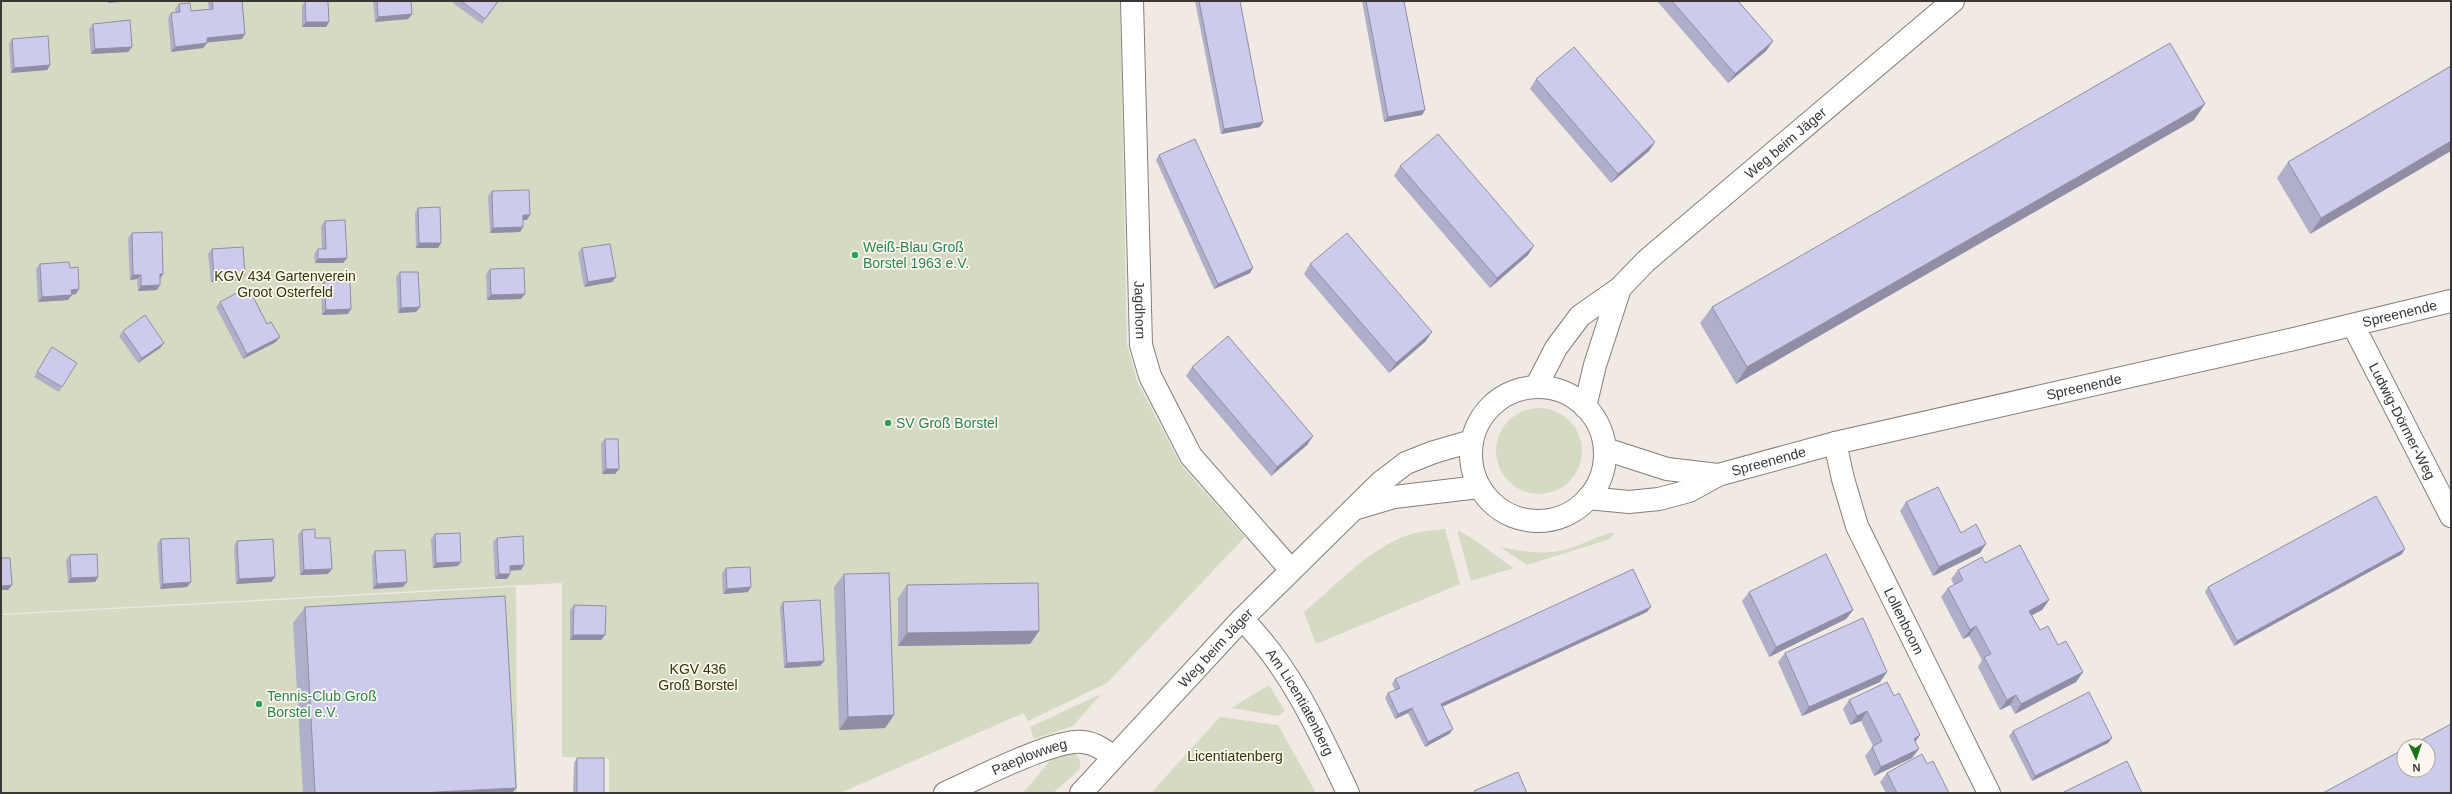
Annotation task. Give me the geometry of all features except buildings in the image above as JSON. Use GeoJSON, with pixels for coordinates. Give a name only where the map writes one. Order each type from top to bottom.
{"type":"FeatureCollection","features":[{"type":"Feature","properties":{"kind":"street","name":"Jagdhorn"},"geometry":{"type":"LineString","coordinates":[[1132,1],[1141,345],[1150,376],[1191,456],[1291,570]]}},
{"type":"Feature","properties":{"kind":"street","name":"Weg beim Jäger"},"geometry":{"type":"LineString","coordinates":[[1536,387],[1556,348],[1580,316],[1620,288],[1646,261],[1953,1]]}},
{"type":"Feature","properties":{"kind":"street","name":"Weg beim Jäger"},"geometry":{"type":"LineString","coordinates":[[1586,407],[1595,365],[1620,288]]}},
{"type":"Feature","properties":{"kind":"street","name":"Spreenende"},"geometry":{"type":"LineString","coordinates":[[1588,498],[1630,502],[1658,499],[1689,492],[1718,475],[1835,443],[2353,325],[2451,301]]}},
{"type":"Feature","properties":{"kind":"street","name":"Ludwig-Dörmer-Weg"},"geometry":{"type":"LineString","coordinates":[[2353,325],[2451,516]]}},
{"type":"Feature","properties":{"kind":"street"},"geometry":{"type":"LineString","coordinates":[[1536,387],[1553,389],[1570,396],[1586,407],[1596,421],[1605,449],[1602,475],[1588,498],[1562,516],[1550,520],[1528,520],[1502,510],[1490,501],[1479,486],[1472,465],[1472,441],[1478,425],[1491,407],[1511,393],[1536,387]]}},
{"type":"Feature","properties":{"kind":"street","name":"Weg beim Jäger"},"geometry":{"type":"LineString","coordinates":[[1081,793],[1242,619],[1291,570],[1357,508],[1381,482],[1406,463],[1434,452],[1472,441]]}},
{"type":"Feature","properties":{"kind":"street","name":"Lollenboom"},"geometry":{"type":"LineString","coordinates":[[1835,443],[1842,479],[1857,526],[1989,793]]}},
{"type":"Feature","properties":{"kind":"street","name":"Spreenende"},"geometry":{"type":"LineString","coordinates":[[1605,449],[1667,469],[1718,475]]}},
{"type":"Feature","properties":{"kind":"street","name":"Weg beim Jäger"},"geometry":{"type":"LineString","coordinates":[[1357,508],[1394,497],[1479,486]]}},
{"type":"Feature","properties":{"kind":"street","name":"Am Licentiatenberg"},"geometry":{"type":"LineString","coordinates":[[1242,619],[1264,641],[1283,667],[1315,724],[1348,793]]}},
{"type":"Feature","properties":{"kind":"street","name":"Paeplowweg"},"geometry":{"type":"LineString","coordinates":[[945,793],[1061,743],[1085,742],[1097,745],[1113,757]]}},
{"type":"Feature","properties":{"kind":"green space"},"geometry":{"type":"Polygon","coordinates":[[[1,1],[1120,1],[1127,344],[1137,381],[1181,465],[1245,537],[1107,683],[1028,721],[1024,713],[840,793],[609,793],[609,759],[562,757],[562,583],[1,614],[1,1]]]}},
{"type":"Feature","properties":{"kind":"green space"},"geometry":{"type":"Polygon","coordinates":[[[1539,408],[1555,411],[1563,415],[1575,427],[1579,435],[1582,451],[1579,467],[1575,475],[1563,487],[1555,491],[1539,494],[1523,491],[1515,487],[1503,475],[1499,467],[1496,451],[1499,435],[1503,427],[1515,415],[1523,411],[1539,408]]]}},
{"type":"Feature","properties":{"kind":"green space"},"geometry":{"type":"Polygon","coordinates":[[[1445,529],[1460,584],[1316,644],[1304,612],[1362,562],[1387,545],[1411,534],[1445,529]]]}},
{"type":"Feature","properties":{"kind":"green space"},"geometry":{"type":"Polygon","coordinates":[[[1457,530],[1473,539],[1514,568],[1471,581],[1457,530]]]}},
{"type":"Feature","properties":{"kind":"green space"},"geometry":{"type":"Polygon","coordinates":[[[1614,532],[1610,539],[1527,565],[1500,547],[1534,552],[1559,551],[1614,532]]]}},
{"type":"Feature","properties":{"kind":"green space","name":"Tennis-Club Groß Borstel e.V."},"geometry":{"type":"Polygon","coordinates":[[[516,587],[517,793],[1,793],[1,615],[516,587]]]}},
{"type":"Feature","properties":{"kind":"green space"},"geometry":{"type":"Polygon","coordinates":[[[1269,685],[1285,711],[1278,716],[1231,708],[1269,685]]]}},
{"type":"Feature","properties":{"kind":"green space"},"geometry":{"type":"Polygon","coordinates":[[[1101,694],[1073,726],[1034,739],[1030,727],[1101,694]]]}},
{"type":"Feature","properties":{"kind":"green space","name":"Licentiatenberg"},"geometry":{"type":"Polygon","coordinates":[[[1220,717],[1278,725],[1316,793],[1151,793],[1220,717]]]}},
{"type":"Feature","properties":{"kind":"green space"},"geometry":{"type":"Polygon","coordinates":[[[1074,753],[1080,760],[1079,770],[1053,793],[1023,793],[1055,755],[1074,753]]]}},
{"type":"Feature","properties":{"kind":"place","name":"Weiß-Blau Groß Borstel 1963 e.V."},"geometry":{"type":"Point","coordinates":[855,255]}},
{"type":"Feature","properties":{"kind":"place","name":"SV Groß Borstel"},"geometry":{"type":"Point","coordinates":[888,423]}},
{"type":"Feature","properties":{"kind":"place","name":"Tennis-Club Groß Borstel e.V."},"geometry":{"type":"Point","coordinates":[259,704]}},
{"type":"Feature","properties":{"kind":"park label","name":"KGV 434 Gartenverein Groot Osterfeld"},"geometry":{"type":"Point","coordinates":[285,284]}},
{"type":"Feature","properties":{"kind":"park label","name":"KGV 436 Groß Borstel"},"geometry":{"type":"Point","coordinates":[698,678]}}]}
